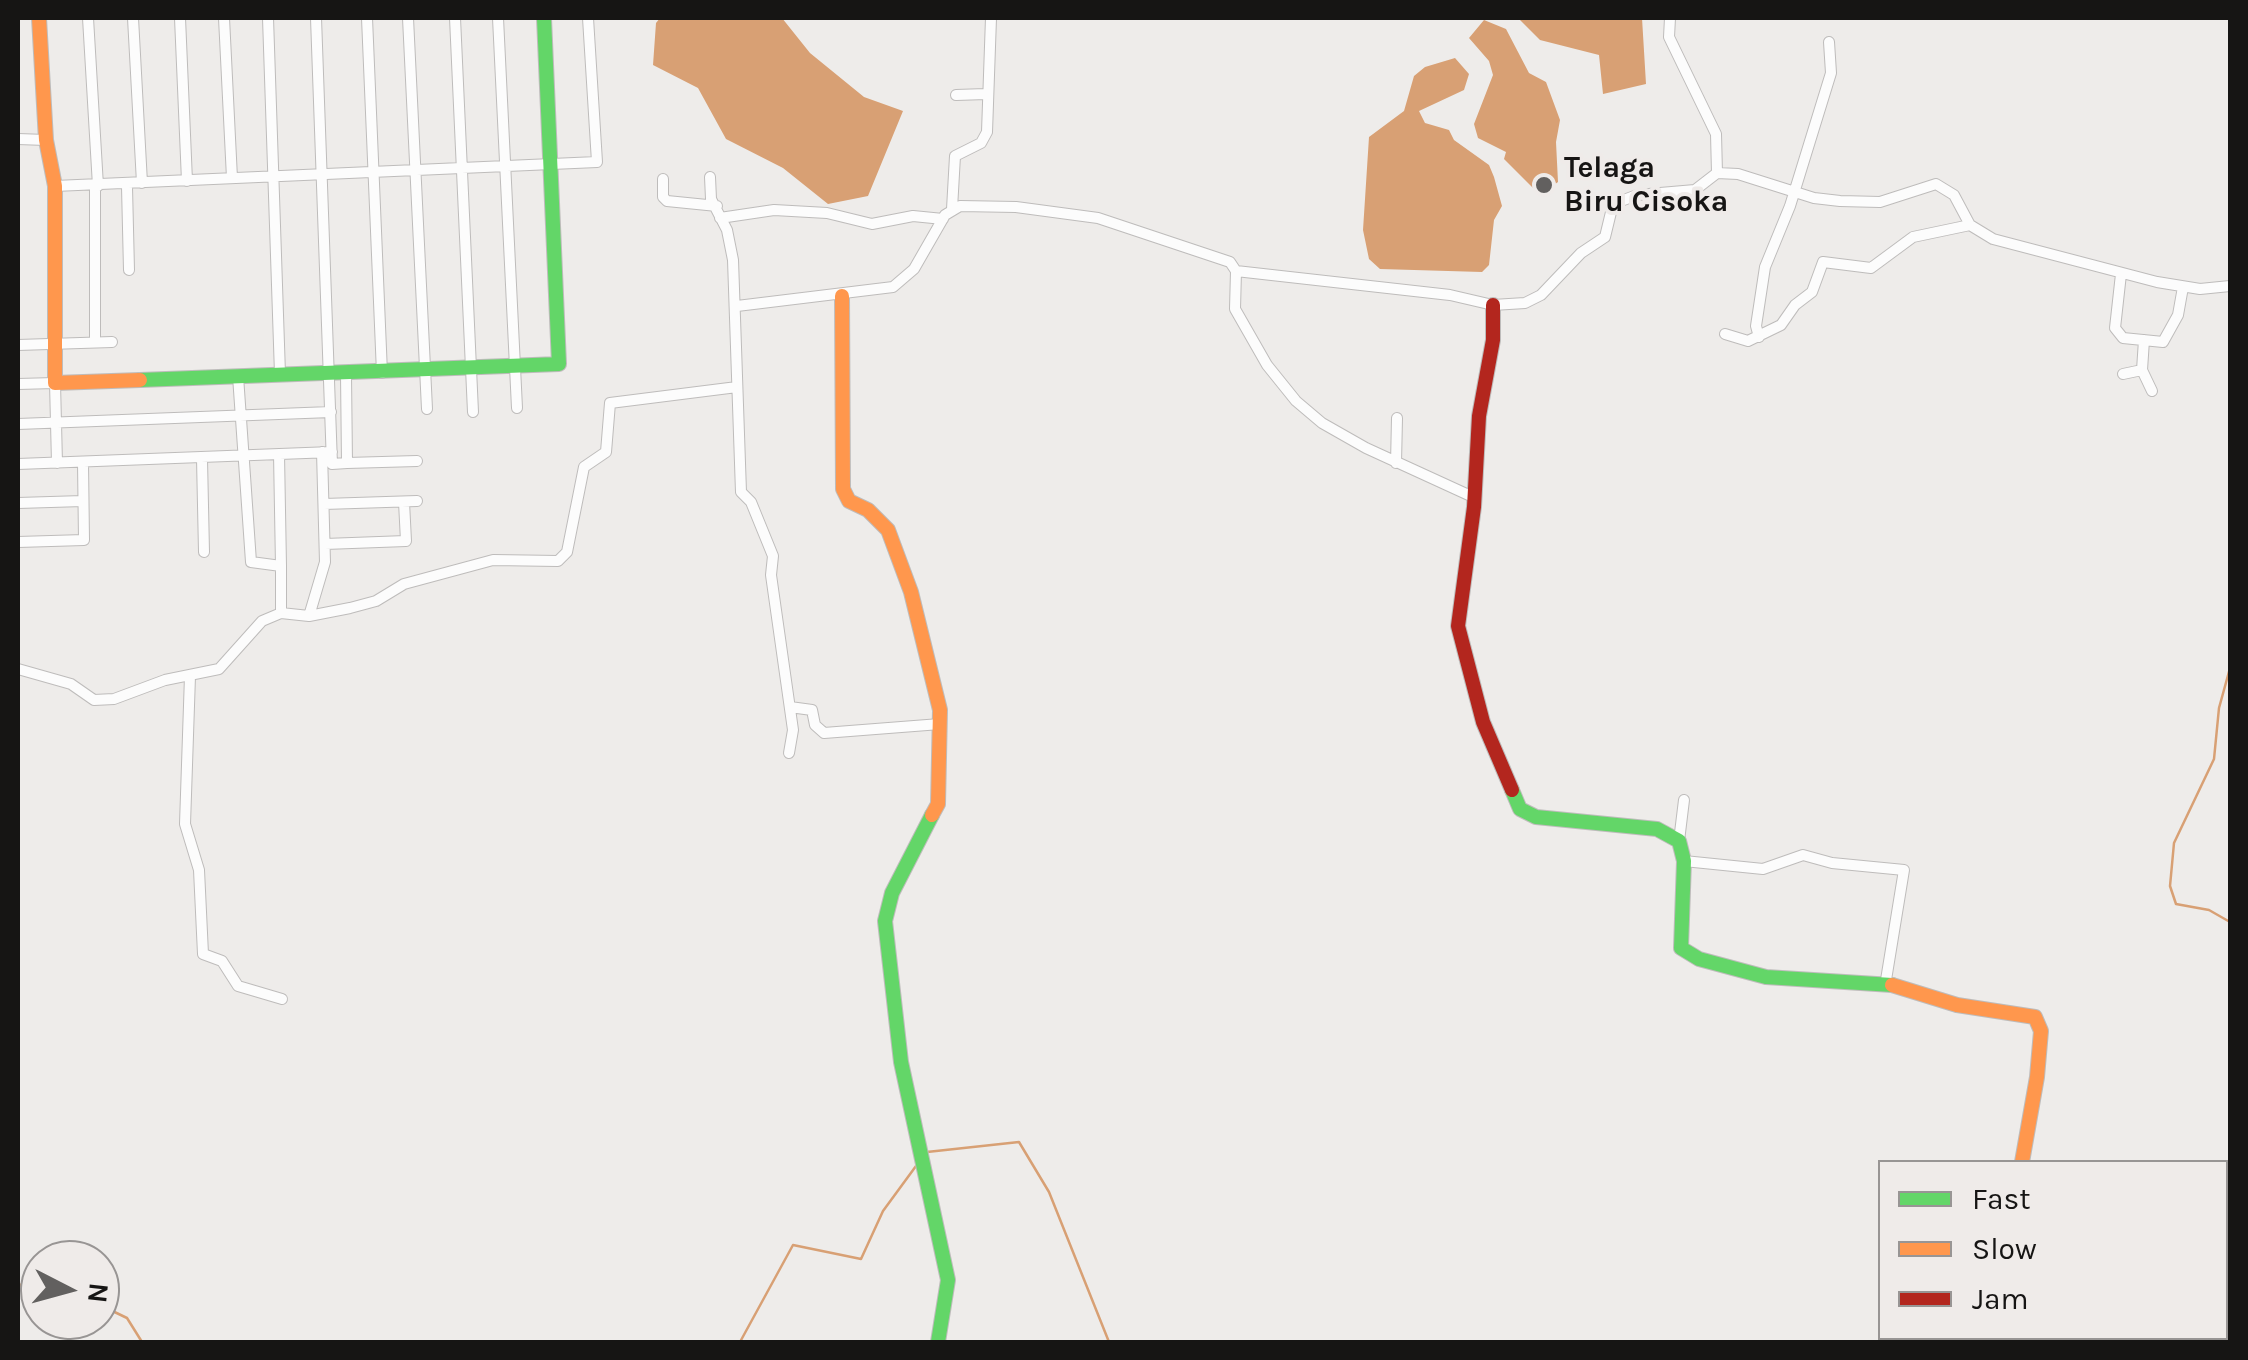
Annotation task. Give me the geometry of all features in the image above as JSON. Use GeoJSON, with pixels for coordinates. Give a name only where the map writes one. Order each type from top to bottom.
{"type":"FeatureCollection","features":[{"type":"Feature","properties":{"kind":"street"},"geometry":{"type":"LineString","coordinates":[[38,18],[46,140],[55,186],[53,345],[57,462]]}},
{"type":"Feature","properties":{"kind":"street"},"geometry":{"type":"LineString","coordinates":[[88,18],[96,186],[95,342]]}},
{"type":"Feature","properties":{"kind":"street"},"geometry":{"type":"LineString","coordinates":[[132,18],[142,183]]}},
{"type":"Feature","properties":{"kind":"street"},"geometry":{"type":"LineString","coordinates":[[180,18],[187,181]]}},
{"type":"Feature","properties":{"kind":"street"},"geometry":{"type":"LineString","coordinates":[[224,18],[232,178]]}},
{"type":"Feature","properties":{"kind":"street"},"geometry":{"type":"LineString","coordinates":[[268,18],[280,374]]}},
{"type":"Feature","properties":{"kind":"street"},"geometry":{"type":"LineString","coordinates":[[316,18],[322,176],[347,464]]}},
{"type":"Feature","properties":{"kind":"street"},"geometry":{"type":"LineString","coordinates":[[367,18],[382,372]]}},
{"type":"Feature","properties":{"kind":"street"},"geometry":{"type":"LineString","coordinates":[[408,18],[427,409]]}},
{"type":"Feature","properties":{"kind":"street"},"geometry":{"type":"LineString","coordinates":[[455,18],[473,412]]}},
{"type":"Feature","properties":{"kind":"street"},"geometry":{"type":"LineString","coordinates":[[498,18],[517,408]]}},
{"type":"Feature","properties":{"kind":"street"},"geometry":{"type":"LineString","coordinates":[[18,384],[559,364],[544,18]]}},
{"type":"Feature","properties":{"kind":"street"},"geometry":{"type":"LineString","coordinates":[[55,186],[127,186],[597,162],[588,18]]}},
{"type":"Feature","properties":{"kind":"street"},"geometry":{"type":"LineString","coordinates":[[952,209],[956,156],[985,137],[991,18]]}},
{"type":"Feature","properties":{"kind":"street"},"geometry":{"type":"LineString","coordinates":[[1670,18],[1669,37],[1716,134],[1718,173]]}},
{"type":"Feature","properties":{"kind":"street"},"geometry":{"type":"LineString","coordinates":[[1759,337],[1756,326],[1765,267],[1795,190],[1831,73],[1829,42]]}},
{"type":"Feature","properties":{"kind":"street"},"geometry":{"type":"LineString","coordinates":[[956,95],[986,94]]}},
{"type":"Feature","properties":{"kind":"street"},"geometry":{"type":"LineString","coordinates":[[18,139],[46,140]]}},
{"type":"Feature","properties":{"kind":"street"},"geometry":{"type":"LineString","coordinates":[[736,306],[842,296],[898,284],[914,269],[943,219],[952,209],[967,205],[1098,218],[1216,256],[1236,271],[1450,295],[1493,305],[1525,303],[1541,295],[1581,253],[1605,237],[1610,209],[1621,200],[1694,190],[1718,173],[1814,198],[1880,202],[1936,184],[1954,195],[1970,225],[1992,239],[2183,287],[2230,286]]}},
{"type":"Feature","properties":{"kind":"street"},"geometry":{"type":"LineString","coordinates":[[710,176],[711,199],[727,230],[733,260],[741,492],[751,502],[773,556],[770,575],[790,707],[789,753]]}},
{"type":"Feature","properties":{"kind":"street"},"geometry":{"type":"LineString","coordinates":[[663,180],[662,198],[667,201],[718,212],[827,213],[872,224],[913,216],[943,219]]}},
{"type":"Feature","properties":{"kind":"street"},"geometry":{"type":"LineString","coordinates":[[127,186],[130,270]]}},
{"type":"Feature","properties":{"kind":"street"},"geometry":{"type":"LineString","coordinates":[[1725,334],[1748,341],[1782,325],[1795,304],[1809,296],[1820,263],[1870,268],[1913,237],[1970,225]]}},
{"type":"Feature","properties":{"kind":"street"},"geometry":{"type":"LineString","coordinates":[[1236,271],[1235,309],[1267,365],[1296,400],[1322,423],[1396,463],[1473,496]]}},
{"type":"Feature","properties":{"kind":"street"},"geometry":{"type":"LineString","coordinates":[[2121,274],[2115,328],[2123,338],[2166,339],[2182,304],[2183,287]]}},
{"type":"Feature","properties":{"kind":"street"},"geometry":{"type":"LineString","coordinates":[[842,296],[842,489],[848,501],[868,510],[888,530],[933,670],[940,724],[938,804],[892,892],[884,922],[900,1062],[948,1280],[938,1342]]}},
{"type":"Feature","properties":{"kind":"street"},"geometry":{"type":"LineString","coordinates":[[1493,305],[1493,340],[1479,416],[1458,626],[1482,722],[1520,808],[1536,817],[1658,830],[1679,842]]}},
{"type":"Feature","properties":{"kind":"street"},"geometry":{"type":"LineString","coordinates":[[2144,340],[2142,370],[2152,391]]}},
{"type":"Feature","properties":{"kind":"street"},"geometry":{"type":"LineString","coordinates":[[18,345],[112,342]]}},
{"type":"Feature","properties":{"kind":"street"},"geometry":{"type":"LineString","coordinates":[[2123,374],[2142,370]]}},
{"type":"Feature","properties":{"kind":"street"},"geometry":{"type":"LineString","coordinates":[[309,616],[320,587],[330,412],[339,374]]}},
{"type":"Feature","properties":{"kind":"street"},"geometry":{"type":"LineString","coordinates":[[238,376],[240,456],[251,562],[281,566]]}},
{"type":"Feature","properties":{"kind":"street"},"geometry":{"type":"LineString","coordinates":[[18,668],[71,684],[100,701],[219,669],[262,621],[281,613],[309,616],[376,602],[404,584],[493,560],[558,561],[567,552],[584,467],[606,452],[610,402],[737,386]]}},
{"type":"Feature","properties":{"kind":"street"},"geometry":{"type":"LineString","coordinates":[[18,424],[330,412]]}},
{"type":"Feature","properties":{"kind":"street"},"geometry":{"type":"LineString","coordinates":[[1396,463],[1398,418]]}},
{"type":"Feature","properties":{"kind":"street"},"geometry":{"type":"LineString","coordinates":[[327,452],[332,464],[417,461]]}},
{"type":"Feature","properties":{"kind":"street"},"geometry":{"type":"LineString","coordinates":[[18,464],[327,452]]}},
{"type":"Feature","properties":{"kind":"street"},"geometry":{"type":"LineString","coordinates":[[278,454],[281,613]]}},
{"type":"Feature","properties":{"kind":"street"},"geometry":{"type":"LineString","coordinates":[[202,459],[204,552]]}},
{"type":"Feature","properties":{"kind":"street"},"geometry":{"type":"LineString","coordinates":[[18,542],[84,540],[83,463]]}},
{"type":"Feature","properties":{"kind":"street"},"geometry":{"type":"LineString","coordinates":[[18,504],[83,501]]}},
{"type":"Feature","properties":{"kind":"street"},"geometry":{"type":"LineString","coordinates":[[324,504],[410,501],[406,541],[325,544]]}},
{"type":"Feature","properties":{"kind":"street"},"geometry":{"type":"LineString","coordinates":[[190,676],[185,824],[198,870],[202,954],[222,962],[238,986],[282,999]]}},
{"type":"Feature","properties":{"kind":"street"},"geometry":{"type":"LineString","coordinates":[[790,707],[812,710],[815,725],[824,733],[940,724]]}},
{"type":"Feature","properties":{"kind":"street"},"geometry":{"type":"LineString","coordinates":[[1684,800],[1679,842],[1684,861],[1680,939],[1688,954],[1737,972],[1924,990],[1978,1010],[2035,1017],[2041,1031],[2037,1077],[2022,1160]]}},
{"type":"Feature","properties":{"kind":"street"},"geometry":{"type":"LineString","coordinates":[[1684,861],[1762,869],[1803,855],[1832,864],[1904,870],[1885,986]]}},
{"type":"Feature","properties":{"kind":"shaded area"},"geometry":{"type":"Polygon","coordinates":[[[660,18],[782,18],[810,53],[864,97],[903,111],[868,196],[828,204],[783,168],[726,139],[698,88],[653,65],[656,23],[660,18]]]}},
{"type":"Feature","properties":{"kind":"shaded area"},"geometry":{"type":"Polygon","coordinates":[[[1518,18],[1642,18],[1646,84],[1603,94],[1599,55],[1540,40],[1518,18]]]}},
{"type":"Feature","properties":{"kind":"shaded area","name":"Telaga Biru Cisoka"},"geometry":{"type":"Polygon","coordinates":[[[1484,20],[1506,29],[1529,73],[1546,82],[1560,120],[1556,142],[1558,182],[1540,195],[1504,159],[1506,152],[1478,138],[1474,124],[1493,75],[1489,61],[1469,38],[1484,20]]]}},
{"type":"Feature","properties":{"kind":"shaded area","name":"Telaga Biru Cisoka"},"geometry":{"type":"Polygon","coordinates":[[[1455,58],[1469,74],[1464,90],[1419,111],[1425,123],[1449,130],[1454,140],[1489,165],[1502,206],[1494,220],[1489,265],[1482,272],[1380,269],[1369,259],[1363,230],[1369,137],[1404,111],[1414,76],[1425,67],[1455,58]]]}},
{"type":"Feature","properties":{"kind":"waterway"},"geometry":{"type":"LineString","coordinates":[[2230,668],[2219,708],[2214,759],[2174,843],[2170,886],[2176,904],[2209,910],[2230,922]]}},
{"type":"Feature","properties":{"kind":"waterway"},"geometry":{"type":"LineString","coordinates":[[927,1152],[1019,1142],[1049,1192],[1109,1342]]}},
{"type":"Feature","properties":{"kind":"waterway"},"geometry":{"type":"LineString","coordinates":[[740,1342],[793,1245],[861,1259],[883,1211],[916,1166]]}},
{"type":"Feature","properties":{"kind":"waterway"},"geometry":{"type":"LineString","coordinates":[[120,1315],[127,1318],[142,1342]]}},
{"type":"Feature","properties":{"kind":"traffic: fast"},"geometry":{"type":"LineString","coordinates":[[140,380],[559,364],[544,18]]}},
{"type":"Feature","properties":{"kind":"traffic: fast"},"geometry":{"type":"LineString","coordinates":[[1512,790],[1520,809],[1536,817],[1657,829],[1679,841],[1684,861],[1681,948],[1699,959],[1766,977],[1892,985]]}},
{"type":"Feature","properties":{"kind":"traffic: fast"},"geometry":{"type":"LineString","coordinates":[[932,815],[892,893],[885,921],[901,1062],[948,1280],[938,1342]]}},
{"type":"Feature","properties":{"kind":"traffic: slow"},"geometry":{"type":"LineString","coordinates":[[39,18],[46,140],[55,186],[55,383],[140,380]]}},
{"type":"Feature","properties":{"kind":"traffic: slow"},"geometry":{"type":"LineString","coordinates":[[842,296],[843,489],[849,501],[868,510],[888,530],[911,592],[940,710],[938,804],[932,815]]}},
{"type":"Feature","properties":{"kind":"traffic: slow"},"geometry":{"type":"LineString","coordinates":[[1892,985],[1957,1005],[2035,1017],[2041,1031],[2037,1077],[2022,1160]]}},
{"type":"Feature","properties":{"kind":"traffic: jam"},"geometry":{"type":"LineString","coordinates":[[1493,305],[1493,340],[1479,416],[1474,507],[1458,626],[1483,722],[1512,790]]}},
{"type":"Feature","properties":{"kind":"place","name":"Telaga Biru Cisoka"},"geometry":{"type":"Point","coordinates":[1544,185]}}]}
